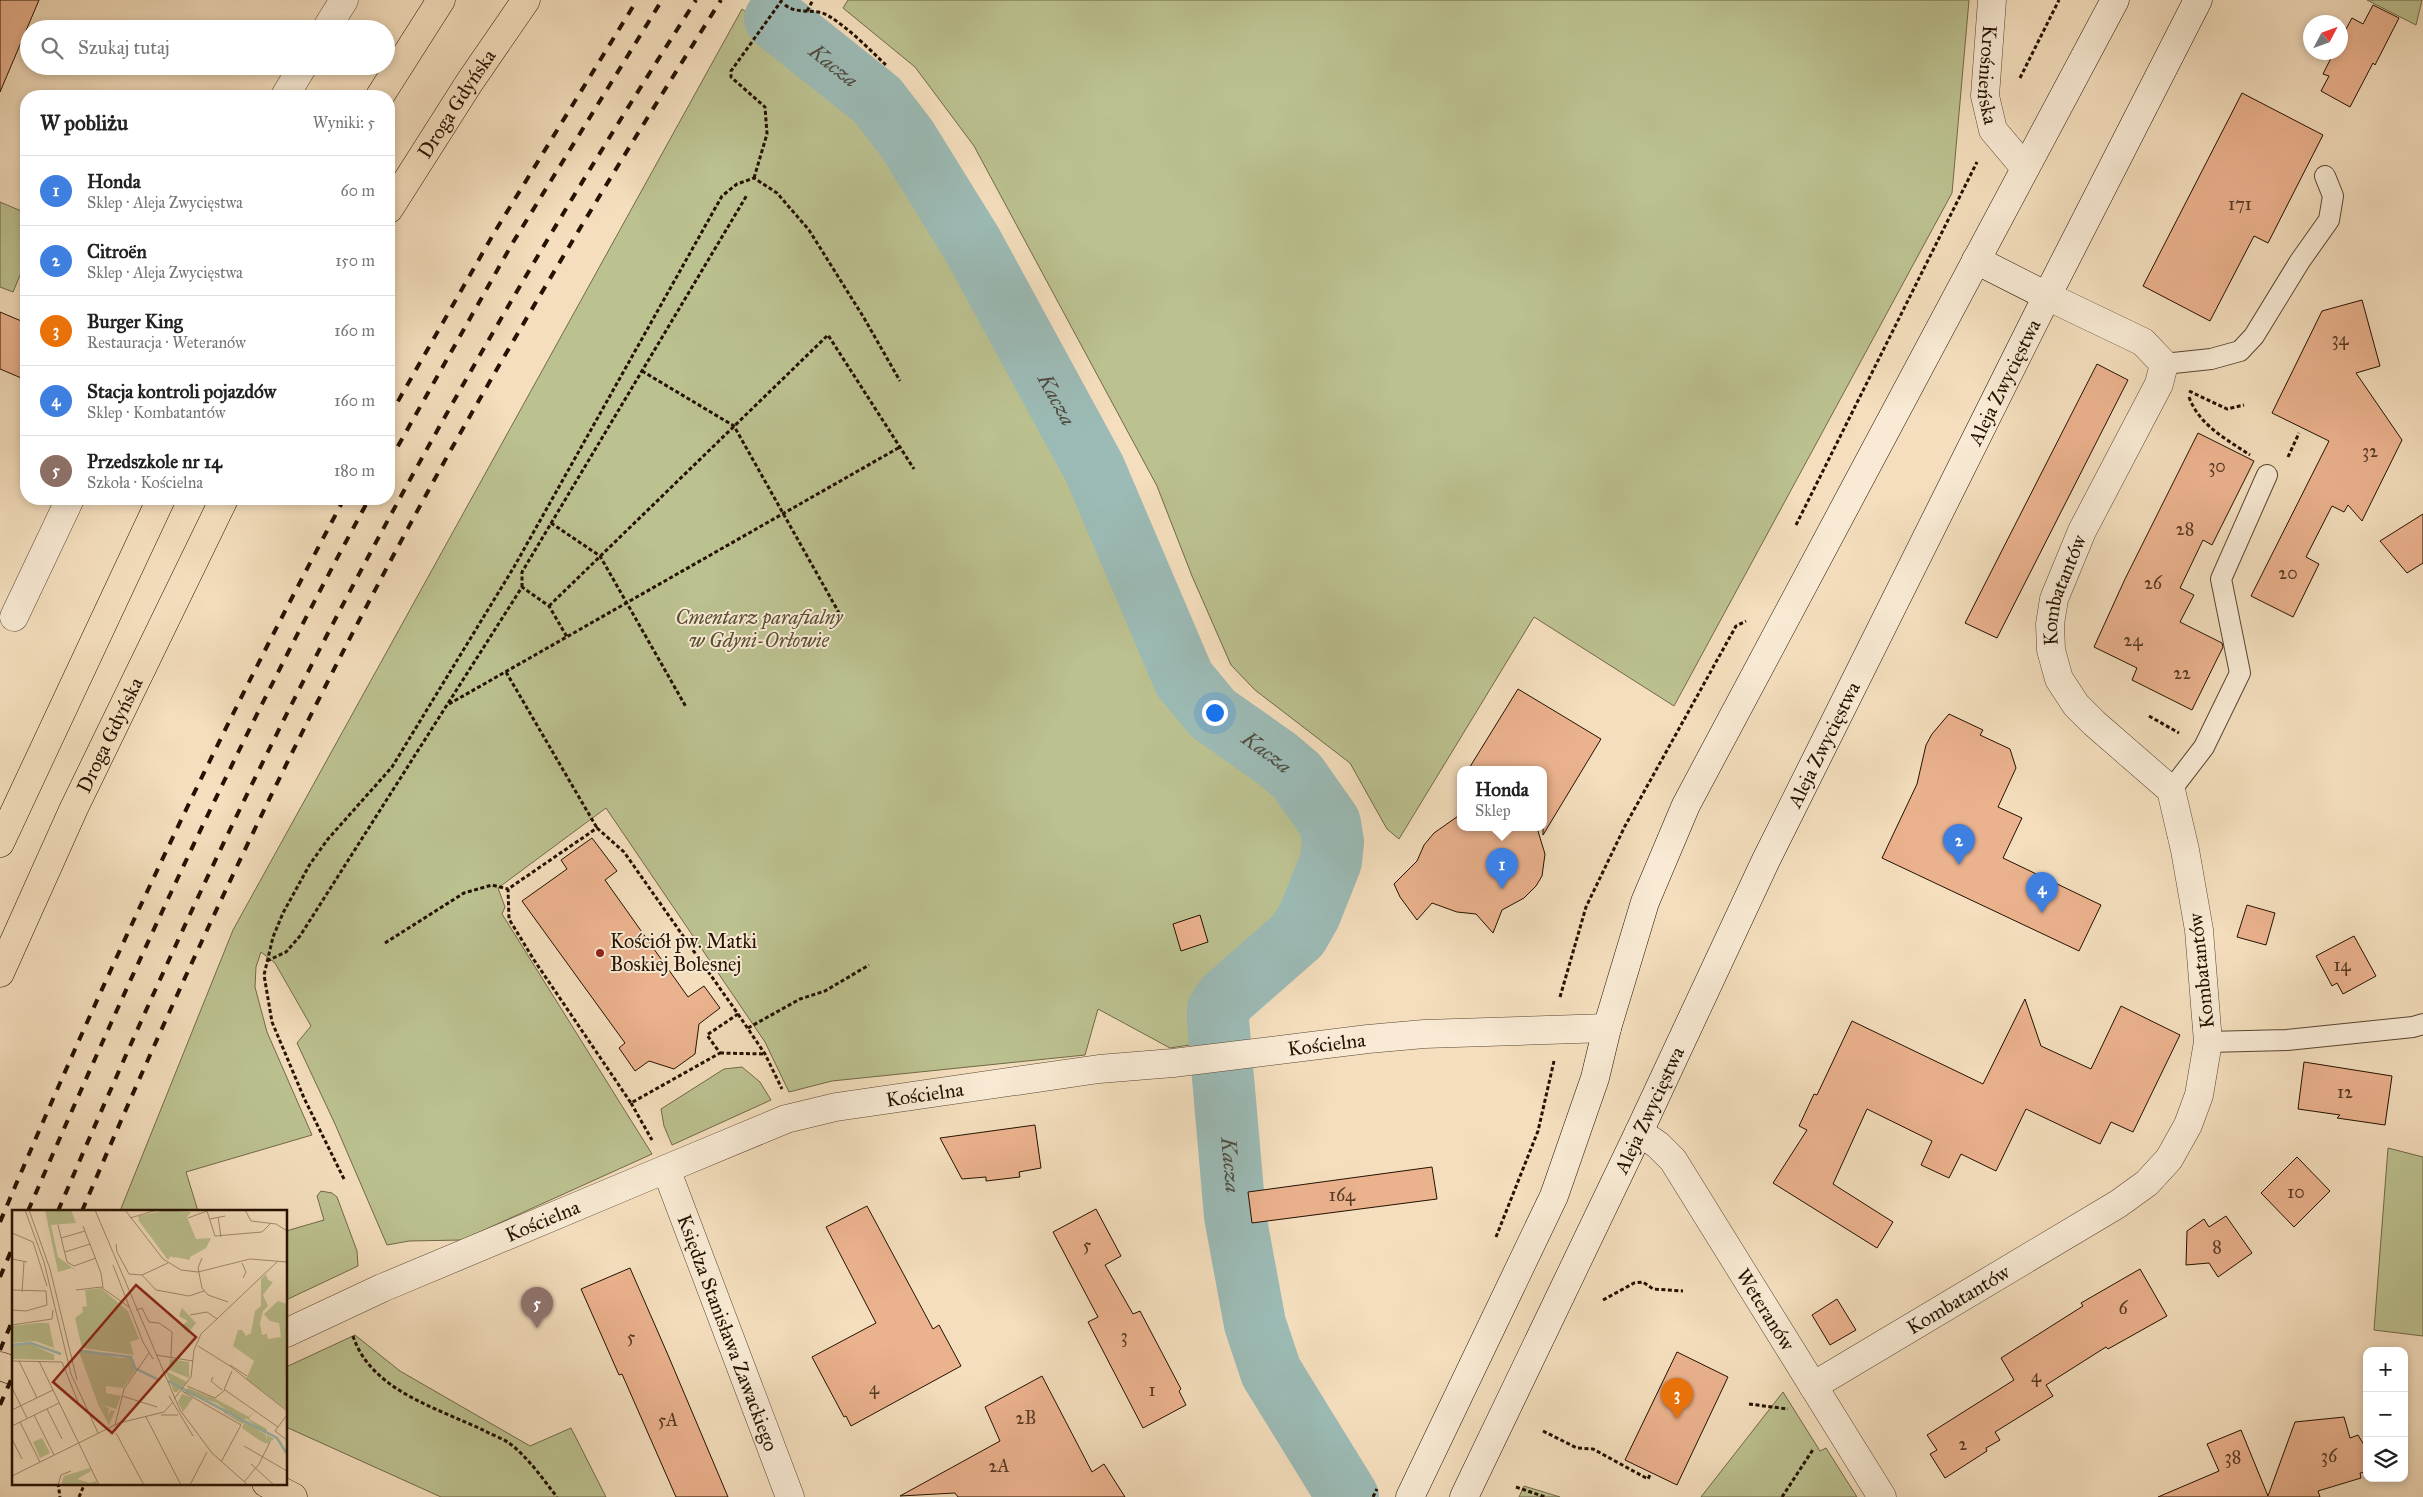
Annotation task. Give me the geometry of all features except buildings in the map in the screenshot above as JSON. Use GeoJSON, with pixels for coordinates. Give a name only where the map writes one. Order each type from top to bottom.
{"type":"FeatureCollection","features":[{"type":"Feature","properties":{"kind":"main road"},"geometry":{"type":"LineString","coordinates":[[395,72],[441,0]]}},
{"type":"Feature","properties":{"kind":"main road","name":"Droga Gdyńska"},"geometry":{"type":"LineString","coordinates":[[395,200],[469,83],[526,0]]}},
{"type":"Feature","properties":{"kind":"main road"},"geometry":{"type":"LineString","coordinates":[[384,90],[393,75]]}},
{"type":"Feature","properties":{"kind":"main road"},"geometry":{"type":"LineString","coordinates":[[0,843],[158,505]]}},
{"type":"Feature","properties":{"kind":"main road","name":"Droga Gdyńska"},"geometry":{"type":"LineString","coordinates":[[0,973],[74,808],[221,505]]}},
{"type":"Feature","properties":{"kind":"main road"},"geometry":{"type":"LineString","coordinates":[[0,1366],[12,1370]]}},
{"type":"Feature","properties":{"kind":"main road"},"geometry":{"type":"LineString","coordinates":[[268,1484],[293,1497]]}},
{"type":"Feature","properties":{"kind":"street"},"geometry":{"type":"LineString","coordinates":[[332,20],[344,0]]}},
{"type":"Feature","properties":{"kind":"street","name":"Krośnieńska"},"geometry":{"type":"LineString","coordinates":[[1992,0],[1985,96],[1993,130],[2026,168]]}},
{"type":"Feature","properties":{"kind":"street"},"geometry":{"type":"LineString","coordinates":[[1410,1497],[1554,1196],[1595,1078],[1606,1028],[1645,902],[1686,805],[2115,0]]}},
{"type":"Feature","properties":{"kind":"street","name":"Aleja Zwycięstwa"},"geometry":{"type":"LineString","coordinates":[[1464,1497],[1639,1132],[1766,860],[2047,296],[2198,0]]}},
{"type":"Feature","properties":{"kind":"street"},"geometry":{"type":"LineString","coordinates":[[289,90],[298,75]]}},
{"type":"Feature","properties":{"kind":"street"},"geometry":{"type":"LineString","coordinates":[[1976,260],[2143,342],[2164,364]]}},
{"type":"Feature","properties":{"kind":"street","name":"Kombatantów"},"geometry":{"type":"LineString","coordinates":[[1813,1386],[2118,1204],[2147,1183],[2169,1159],[2188,1125],[2199,1095],[2208,1042],[2199,930],[2185,850],[2171,790],[2094,723],[2076,704],[2059,678],[2051,650],[2050,633],[2054,599],[2082,532],[2159,384],[2164,364]]}},
{"type":"Feature","properties":{"kind":"street"},"geometry":{"type":"LineString","coordinates":[[14,617],[67,505]]}},
{"type":"Feature","properties":{"kind":"street","name":"Kościelna"},"geometry":{"type":"LineString","coordinates":[[288,1332],[382,1288],[666,1169],[786,1120],[836,1107],[1107,1068],[1173,1063],[1424,1034],[1606,1028]]}},
{"type":"Feature","properties":{"kind":"street","name":"Weteranów"},"geometry":{"type":"LineString","coordinates":[[1639,1132],[1658,1145],[1673,1160],[1882,1497]]}},
{"type":"Feature","properties":{"kind":"street","name":"Księdza Stanisława Zawackiego"},"geometry":{"type":"LineString","coordinates":[[666,1169],[790,1497]]}},
{"type":"Feature","properties":{"kind":"lane"},"geometry":{"type":"LineString","coordinates":[[2164,364],[2211,358],[2240,350],[2254,336],[2300,261],[2328,220],[2334,196],[2325,176]]}},
{"type":"Feature","properties":{"kind":"lane"},"geometry":{"type":"LineString","coordinates":[[2171,790],[2204,747],[2240,673],[2221,579],[2267,475]]}},
{"type":"Feature","properties":{"kind":"lane","name":"Kombatantów"},"geometry":{"type":"LineString","coordinates":[[2208,1042],[2336,1036],[2413,1027],[2423,1024]]}},
{"type":"Feature","properties":{"kind":"path"},"geometry":{"type":"LineString","coordinates":[[754,178],[767,134],[765,107],[731,77],[731,71],[782,0]]}},
{"type":"Feature","properties":{"kind":"path"},"geometry":{"type":"LineString","coordinates":[[808,11],[813,0]]}},
{"type":"Feature","properties":{"kind":"path"},"geometry":{"type":"LineString","coordinates":[[2016,86],[2059,0]]}},
{"type":"Feature","properties":{"kind":"path"},"geometry":{"type":"LineString","coordinates":[[785,5],[800,12],[808,11],[825,14],[863,43],[887,66]]}},
{"type":"Feature","properties":{"kind":"path"},"geometry":{"type":"LineString","coordinates":[[1792,532],[1981,154]]}},
{"type":"Feature","properties":{"kind":"path"},"geometry":{"type":"LineString","coordinates":[[754,178],[777,193],[808,230],[864,318],[900,381]]}},
{"type":"Feature","properties":{"kind":"path"},"geometry":{"type":"LineString","coordinates":[[344,1179],[304,1098],[272,1022],[264,975],[273,937],[296,887],[328,839],[392,767],[518,558],[722,196],[737,184],[754,178]]}},
{"type":"Feature","properties":{"kind":"path"},"geometry":{"type":"LineString","coordinates":[[267,962],[286,952],[300,936],[522,587],[522,572],[747,194]]}},
{"type":"Feature","properties":{"kind":"path"},"geometry":{"type":"LineString","coordinates":[[549,606],[828,335],[914,469]]}},
{"type":"Feature","properties":{"kind":"path"},"geometry":{"type":"LineString","coordinates":[[642,371],[734,426],[843,620]]}},
{"type":"Feature","properties":{"kind":"path"},"geometry":{"type":"LineString","coordinates":[[2186,389],[2200,418],[2222,436],[2259,460],[2267,475]]}},
{"type":"Feature","properties":{"kind":"path"},"geometry":{"type":"LineString","coordinates":[[2208,400],[2227,409],[2244,405]]}},
{"type":"Feature","properties":{"kind":"path"},"geometry":{"type":"LineString","coordinates":[[446,706],[900,447]]}},
{"type":"Feature","properties":{"kind":"path"},"geometry":{"type":"LineString","coordinates":[[551,523],[600,556],[686,707]]}},
{"type":"Feature","properties":{"kind":"path"},"geometry":{"type":"LineString","coordinates":[[522,587],[549,606],[568,637]]}},
{"type":"Feature","properties":{"kind":"path"},"geometry":{"type":"LineString","coordinates":[[1560,997],[1586,907],[1625,826],[1736,626],[1748,620]]}},
{"type":"Feature","properties":{"kind":"path"},"geometry":{"type":"LineString","coordinates":[[506,672],[597,828],[624,852],[748,1028],[765,1054],[784,1094]]}},
{"type":"Feature","properties":{"kind":"path"},"geometry":{"type":"LineString","coordinates":[[2149,716],[2204,747]]}},
{"type":"Feature","properties":{"kind":"path"},"geometry":{"type":"LineString","coordinates":[[508,890],[597,828]]}},
{"type":"Feature","properties":{"kind":"path"},"geometry":{"type":"LineString","coordinates":[[385,943],[464,893],[492,885],[508,890]]}},
{"type":"Feature","properties":{"kind":"path"},"geometry":{"type":"LineString","coordinates":[[508,890],[509,919],[534,960],[632,1103],[654,1143]]}},
{"type":"Feature","properties":{"kind":"path"},"geometry":{"type":"LineString","coordinates":[[748,1028],[800,999],[826,991],[869,965]]}},
{"type":"Feature","properties":{"kind":"path"},"geometry":{"type":"LineString","coordinates":[[720,1053],[707,1035],[738,1014]]}},
{"type":"Feature","properties":{"kind":"path"},"geometry":{"type":"LineString","coordinates":[[632,1103],[720,1053],[765,1054]]}},
{"type":"Feature","properties":{"kind":"path"},"geometry":{"type":"LineString","coordinates":[[1495,1240],[1538,1131],[1554,1060]]}},
{"type":"Feature","properties":{"kind":"path"},"geometry":{"type":"LineString","coordinates":[[1603,1300],[1634,1283],[1643,1282],[1653,1289],[1682,1291]]}},
{"type":"Feature","properties":{"kind":"path"},"geometry":{"type":"LineString","coordinates":[[351,1331],[358,1351],[375,1371],[406,1395],[508,1443],[535,1468],[557,1497]]}},
{"type":"Feature","properties":{"kind":"path"},"geometry":{"type":"LineString","coordinates":[[1750,1404],[1789,1409]]}},
{"type":"Feature","properties":{"kind":"path"},"geometry":{"type":"LineString","coordinates":[[1782,1497],[1833,1418]]}},
{"type":"Feature","properties":{"kind":"path"},"geometry":{"type":"LineString","coordinates":[[1543,1431],[1577,1448],[1592,1449],[1648,1480],[1651,1473]]}},
{"type":"Feature","properties":{"kind":"path"},"geometry":{"type":"LineString","coordinates":[[58,1484],[60,1497]]}},
{"type":"Feature","properties":{"kind":"path"},"geometry":{"type":"LineString","coordinates":[[79,1497],[85,1484]]}},
{"type":"Feature","properties":{"kind":"path"},"geometry":{"type":"LineString","coordinates":[[1516,1487],[1545,1497]]}},
{"type":"Feature","properties":{"kind":"path"},"geometry":{"type":"LineString","coordinates":[[1374,1497],[1378,1488]]}},
{"type":"Feature","properties":{"kind":"green space"},"geometry":{"type":"Polygon","coordinates":[[[848,0],[1969,0],[1952,193],[1674,706],[1534,617],[1399,839],[1387,829],[1350,763],[1255,690],[1231,665],[1192,576],[1157,486],[974,146],[915,67],[843,8],[848,0]]]}},
{"type":"Feature","properties":{"kind":"green space"},"geometry":{"type":"Polygon","coordinates":[[[2367,0],[2422,0],[2416,25],[2367,0]]]}},
{"type":"Feature","properties":{"kind":"green space","name":"Cmentarz parafialny w Gdyni-Orłowie"},"geometry":{"type":"Polygon","coordinates":[[[742,9],[883,114],[1083,482],[1174,682],[1199,717],[1232,741],[1253,762],[1290,791],[1307,813],[1321,823],[1324,841],[1318,878],[1292,933],[1256,964],[1220,986],[1207,1009],[1209,1042],[1170,1048],[1098,1009],[1085,1055],[832,1081],[789,1092],[765,1042],[606,808],[498,888],[505,907],[502,914],[652,1154],[462,1240],[409,1241],[387,1245],[335,1124],[297,1043],[311,1026],[275,963],[261,952],[256,967],[255,987],[267,1032],[312,1135],[186,1172],[198,1210],[120,1210],[233,930],[742,9]]]}},
{"type":"Feature","properties":{"kind":"green space"},"geometry":{"type":"Polygon","coordinates":[[[0,202],[20,210],[20,275],[13,292],[0,287],[0,202]]]}},
{"type":"Feature","properties":{"kind":"green space"},"geometry":{"type":"Polygon","coordinates":[[[742,1067],[760,1082],[771,1100],[672,1145],[664,1126],[661,1109],[724,1069],[742,1067]]]}},
{"type":"Feature","properties":{"kind":"green space"},"geometry":{"type":"Polygon","coordinates":[[[2388,1148],[2423,1157],[2423,1336],[2374,1330],[2388,1148]]]}},
{"type":"Feature","properties":{"kind":"green space"},"geometry":{"type":"Polygon","coordinates":[[[321,1191],[332,1193],[337,1197],[357,1251],[358,1266],[288,1299],[288,1230],[324,1220],[317,1196],[321,1191]]]}},
{"type":"Feature","properties":{"kind":"green space"},"geometry":{"type":"Polygon","coordinates":[[[355,1335],[400,1371],[530,1446],[571,1428],[606,1497],[441,1497],[288,1428],[288,1366],[355,1335]]]}},
{"type":"Feature","properties":{"kind":"green space"},"geometry":{"type":"Polygon","coordinates":[[[1783,1392],[1820,1451],[1826,1448],[1857,1497],[1701,1497],[1783,1392]]]}},
{"type":"Feature","properties":{"kind":"green space"},"geometry":{"type":"Polygon","coordinates":[[[1524,1486],[1560,1497],[1519,1497],[1524,1486]]]}},
{"type":"Feature","properties":{"kind":"waterway","name":"Kacza"},"geometry":{"type":"LineString","coordinates":[[775,19],[877,100],[907,139],[972,244],[1094,468],[1184,679],[1213,714],[1277,759],[1297,776],[1330,823],[1333,842],[1331,861],[1310,914],[1298,935],[1225,999],[1218,1010],[1218,1020],[1235,1216],[1255,1324],[1271,1372],[1348,1497]]}},
{"type":"Feature","properties":{"kind":"railway"},"geometry":{"type":"LineString","coordinates":[[395,406],[494,233],[637,0]]}},
{"type":"Feature","properties":{"kind":"railway"},"geometry":{"type":"LineString","coordinates":[[395,451],[512,244],[662,0]]}},
{"type":"Feature","properties":{"kind":"railway"},"geometry":{"type":"LineString","coordinates":[[58,1210],[121,1066],[220,850],[326,637],[413,475],[503,314],[598,156],[696,0]]}},
{"type":"Feature","properties":{"kind":"railway"},"geometry":{"type":"LineString","coordinates":[[82,1210],[166,1018],[255,828],[301,734],[398,547],[448,455],[548,282],[721,0]]}},
{"type":"Feature","properties":{"kind":"railway"},"geometry":{"type":"LineString","coordinates":[[0,1222],[80,1038],[164,856],[297,587],[341,505]]}},
{"type":"Feature","properties":{"kind":"railway"},"geometry":{"type":"LineString","coordinates":[[28,1210],[149,940],[233,762],[322,586],[366,505]]}},
{"type":"Feature","properties":{"kind":"railway"},"geometry":{"type":"LineString","coordinates":[[0,1277],[12,1249]]}},
{"type":"Feature","properties":{"kind":"railway"},"geometry":{"type":"LineString","coordinates":[[0,1350],[12,1322]]}},
{"type":"Feature","properties":{"kind":"railway"},"geometry":{"type":"LineString","coordinates":[[0,1405],[12,1378]]}},
{"type":"Feature","properties":{"kind":"place","name":"Citroën"},"geometry":{"type":"Point","coordinates":[1959,865]}},
{"type":"Feature","properties":{"kind":"place","name":"Honda"},"geometry":{"type":"Point","coordinates":[1502,889]}},
{"type":"Feature","properties":{"kind":"place","name":"Stacja kontroli pojazdów"},"geometry":{"type":"Point","coordinates":[2042,913]}},
{"type":"Feature","properties":{"kind":"place","name":"Kościół pw. Matki Boskiej Bolesnej"},"geometry":{"type":"Point","coordinates":[600,953]}},
{"type":"Feature","properties":{"kind":"place","name":"Przedszkole nr 14"},"geometry":{"type":"Point","coordinates":[537,1328]}},
{"type":"Feature","properties":{"kind":"place","name":"Burger King"},"geometry":{"type":"Point","coordinates":[1677,1419]}}]}
